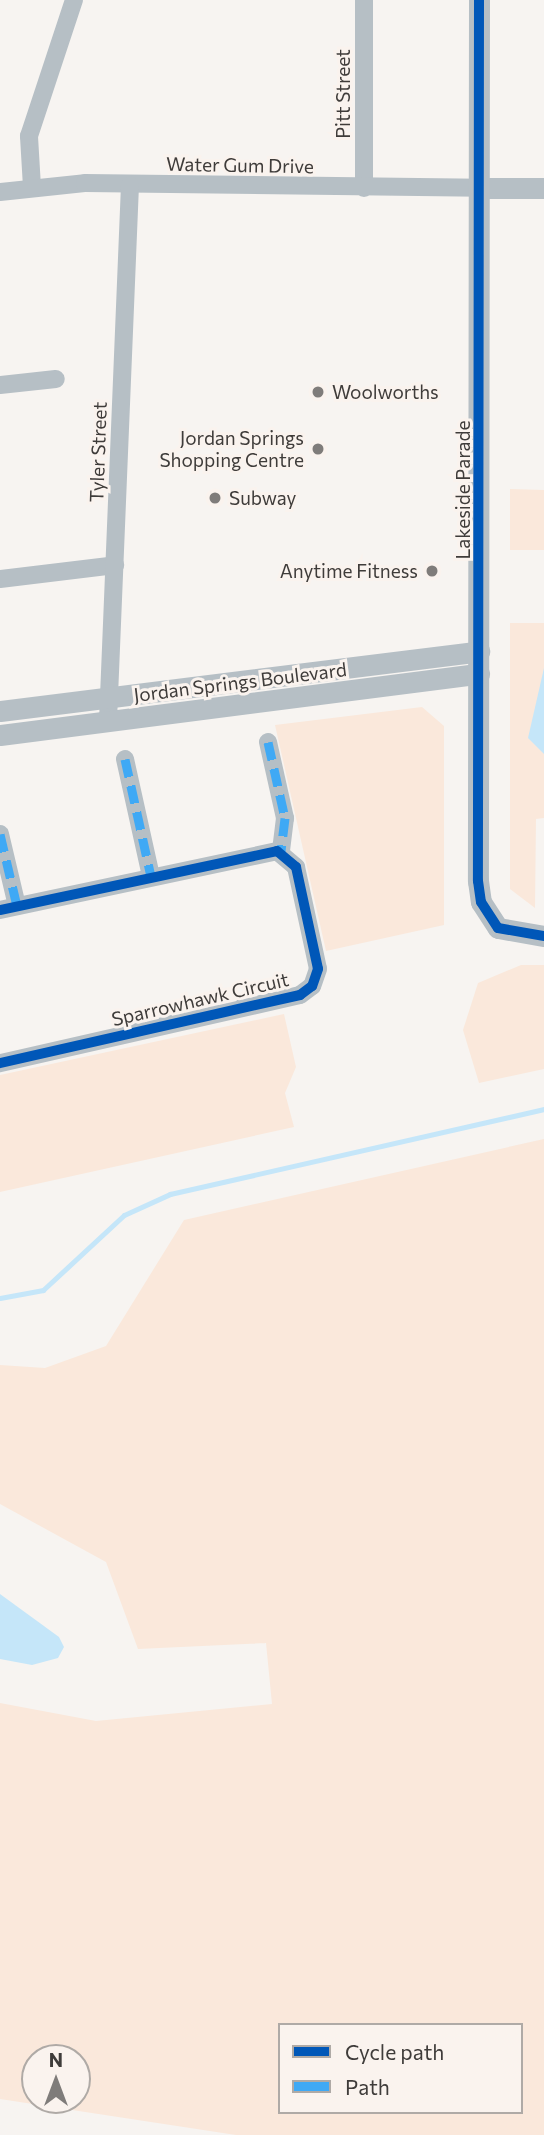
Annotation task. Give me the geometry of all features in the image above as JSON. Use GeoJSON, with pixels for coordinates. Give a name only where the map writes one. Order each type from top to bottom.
{"type":"FeatureCollection","features":[{"type":"Feature","properties":{"kind":"street"},"geometry":{"type":"LineString","coordinates":[[32,187],[29,136],[74,0]]}},
{"type":"Feature","properties":{"kind":"street","name":"Pitt Street"},"geometry":{"type":"LineString","coordinates":[[364,0],[364,188]]}},
{"type":"Feature","properties":{"kind":"street","name":"Lakeside Parade"},"geometry":{"type":"LineString","coordinates":[[479,0],[481,902],[498,928],[544,936]]}},
{"type":"Feature","properties":{"kind":"street","name":"Water Gum Drive"},"geometry":{"type":"LineString","coordinates":[[0,192],[32,187],[130,185],[480,188]]}},
{"type":"Feature","properties":{"kind":"street","name":"Tyler Street"},"geometry":{"type":"LineString","coordinates":[[108,721],[130,185]]}},
{"type":"Feature","properties":{"kind":"street"},"geometry":{"type":"LineString","coordinates":[[480,188],[544,188]]}},
{"type":"Feature","properties":{"kind":"street"},"geometry":{"type":"LineString","coordinates":[[0,385],[56,379]]}},
{"type":"Feature","properties":{"kind":"street"},"geometry":{"type":"LineString","coordinates":[[0,579],[115,565]]}},
{"type":"Feature","properties":{"kind":"street","name":"Jordan Springs Boulevard"},"geometry":{"type":"LineString","coordinates":[[0,711],[479,651]]}},
{"type":"Feature","properties":{"kind":"street","name":"Jordan Springs Boulevard"},"geometry":{"type":"LineString","coordinates":[[0,735],[479,674]]}},
{"type":"Feature","properties":{"kind":"street"},"geometry":{"type":"LineString","coordinates":[[0,834],[8,908],[264,850],[281,853],[285,818],[268,742]]}},
{"type":"Feature","properties":{"kind":"street"},"geometry":{"type":"LineString","coordinates":[[125,760],[151,876]]}},
{"type":"Feature","properties":{"kind":"street","name":"Sparrowhawk Circuit"},"geometry":{"type":"LineString","coordinates":[[0,1063],[308,990],[318,962],[296,867],[281,853]]}},
{"type":"Feature","properties":{"kind":"shaded area"},"geometry":{"type":"Polygon","coordinates":[[[510,489],[544,490],[544,550],[510,550],[510,489]]]}},
{"type":"Feature","properties":{"kind":"shaded area"},"geometry":{"type":"Polygon","coordinates":[[[510,623],[544,623],[544,818],[536,819],[535,908],[510,889],[510,623]]]}},
{"type":"Feature","properties":{"kind":"shaded area"},"geometry":{"type":"Polygon","coordinates":[[[422,707],[444,726],[444,925],[326,951],[275,725],[422,707]]]}},
{"type":"Feature","properties":{"kind":"shaded area"},"geometry":{"type":"Polygon","coordinates":[[[521,965],[544,965],[544,1069],[479,1083],[463,1030],[478,983],[521,965]]]}},
{"type":"Feature","properties":{"kind":"shaded area"},"geometry":{"type":"Polygon","coordinates":[[[284,1014],[296,1067],[285,1093],[294,1127],[0,1192],[0,1075],[284,1014]]]}},
{"type":"Feature","properties":{"kind":"shaded area"},"geometry":{"type":"Polygon","coordinates":[[[544,1139],[544,2135],[236,2135],[91,2113],[91,2044],[21,2044],[21,2102],[0,2099],[0,1703],[96,1721],[272,1704],[266,1643],[138,1649],[106,1562],[0,1504],[0,1365],[45,1368],[106,1346],[184,1220],[544,1139]]]}},
{"type":"Feature","properties":{"kind":"water"},"geometry":{"type":"Polygon","coordinates":[[[544,668],[544,754],[528,738],[544,668]]]}},
{"type":"Feature","properties":{"kind":"water"},"geometry":{"type":"Polygon","coordinates":[[[0,1594],[59,1637],[64,1647],[58,1658],[32,1665],[0,1659],[0,1594]]]}},
{"type":"Feature","properties":{"kind":"waterway"},"geometry":{"type":"LineString","coordinates":[[0,1298],[43,1290],[124,1215],[170,1194],[544,1109]]}},
{"type":"Feature","properties":{"kind":"marked path"},"geometry":{"type":"LineString","coordinates":[[268,742],[285,818],[281,853]]}},
{"type":"Feature","properties":{"kind":"marked path"},"geometry":{"type":"LineString","coordinates":[[125,759],[151,876]]}},
{"type":"Feature","properties":{"kind":"marked path"},"geometry":{"type":"LineString","coordinates":[[0,834],[17,906]]}},
{"type":"Feature","properties":{"kind":"cycle path"},"geometry":{"type":"LineString","coordinates":[[479,0],[478,881],[481,902],[498,928],[544,936]]}},
{"type":"Feature","properties":{"kind":"cycle path"},"geometry":{"type":"LineString","coordinates":[[0,910],[277,851],[296,867],[318,969],[312,986],[300,995],[0,1063]]}},
{"type":"Feature","properties":{"kind":"place","name":"Woolworths"},"geometry":{"type":"Point","coordinates":[318,392]}},
{"type":"Feature","properties":{"kind":"place","name":"Jordan Springs Shopping Centre"},"geometry":{"type":"Point","coordinates":[318,449]}},
{"type":"Feature","properties":{"kind":"place","name":"Subway"},"geometry":{"type":"Point","coordinates":[215,498]}},
{"type":"Feature","properties":{"kind":"place","name":"Anytime Fitness"},"geometry":{"type":"Point","coordinates":[432,571]}}]}
